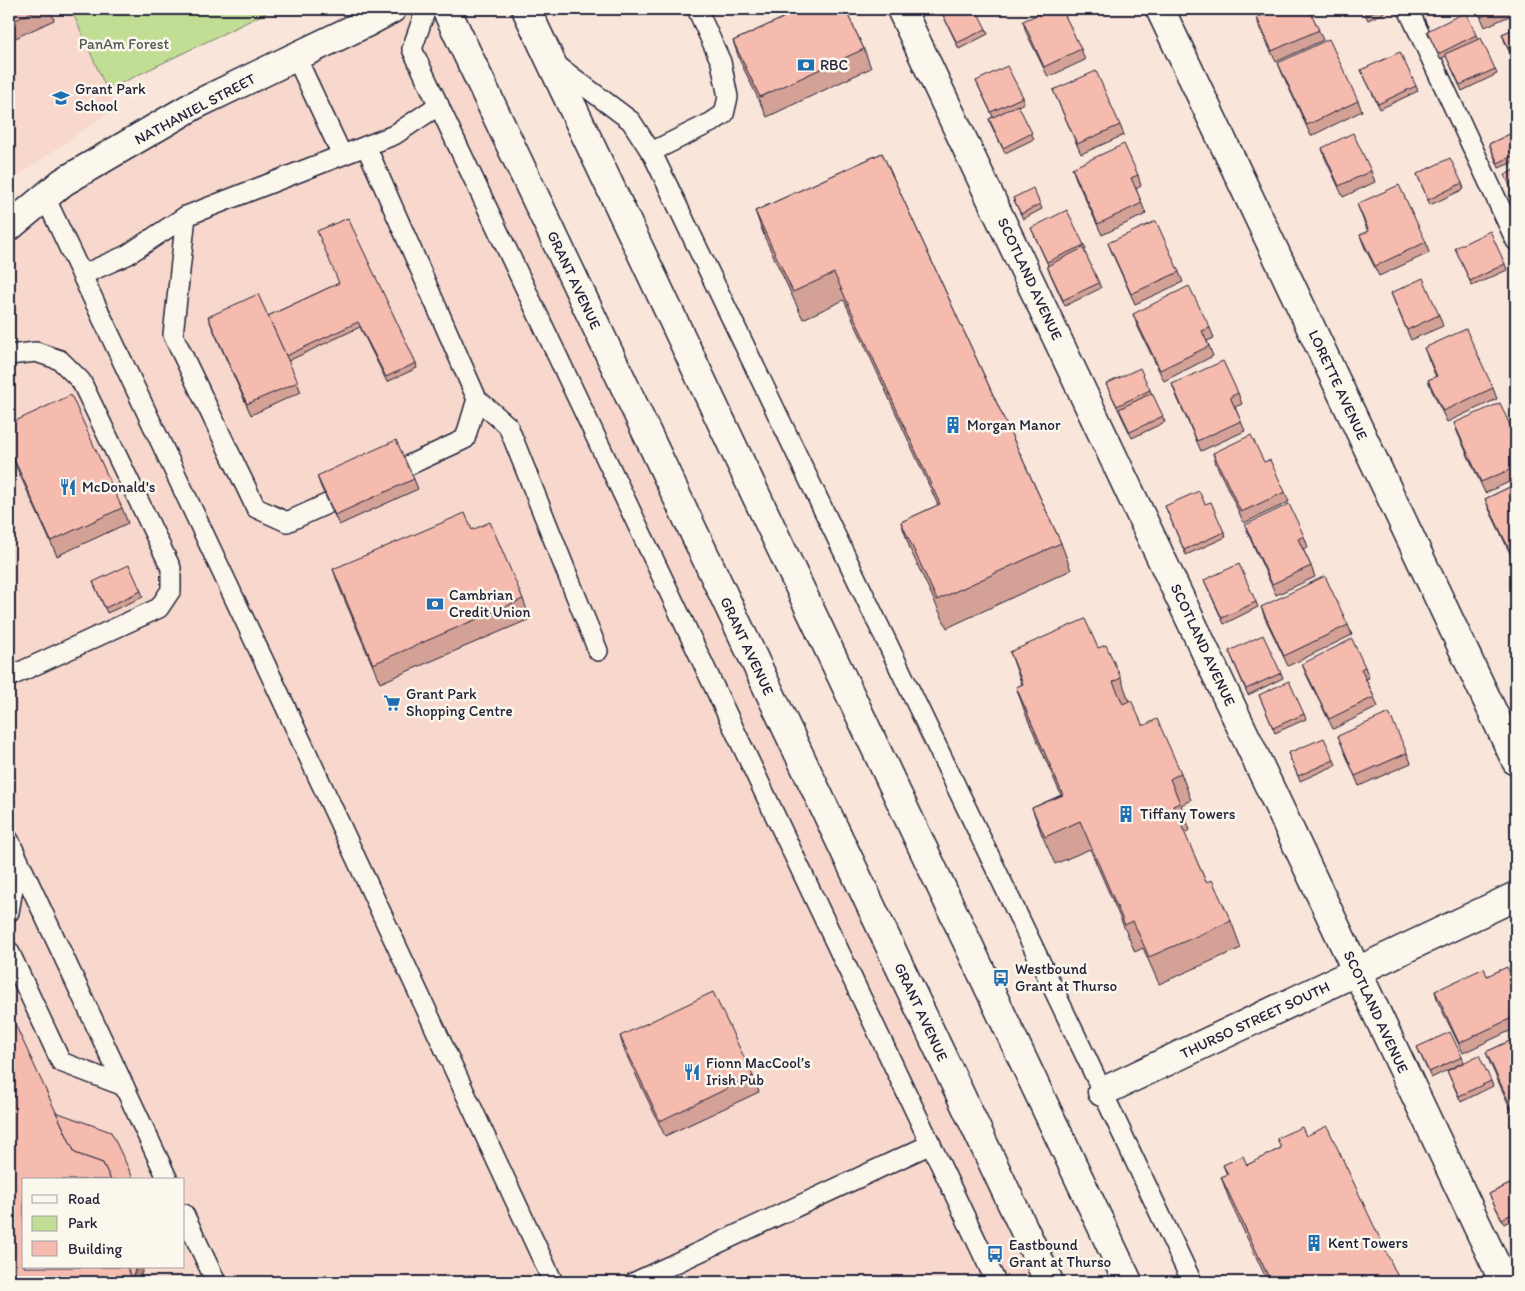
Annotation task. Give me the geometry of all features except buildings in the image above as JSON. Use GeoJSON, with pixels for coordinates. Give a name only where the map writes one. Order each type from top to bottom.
{"type":"FeatureCollection","features":[{"type":"Feature","properties":{"kind":"street","name":"NATHANIEL STREET"},"geometry":{"type":"LineString","coordinates":[[9,227],[63,182],[193,106],[392,9]]}},
{"type":"Feature","properties":{"kind":"street","name":"GRANT AVENUE"},"geometry":{"type":"LineString","coordinates":[[446,9],[1049,1282]]}},
{"type":"Feature","properties":{"kind":"street"},"geometry":{"type":"LineString","coordinates":[[526,9],[1128,1282]]}},
{"type":"Feature","properties":{"kind":"street","name":"SCOTLAND AVENUE"},"geometry":{"type":"LineString","coordinates":[[902,9],[1504,1282]]}},
{"type":"Feature","properties":{"kind":"street","name":"LORETTE AVENUE"},"geometry":{"type":"LineString","coordinates":[[1160,9],[1516,761]]}},
{"type":"Feature","properties":{"kind":"street","name":"THURSO STREET SOUTH"},"geometry":{"type":"LineString","coordinates":[[1102,1092],[1516,896]]}},
{"type":"Feature","properties":{"kind":"lane"},"geometry":{"type":"LineString","coordinates":[[426,9],[412,49],[996,1282]]}},
{"type":"Feature","properties":{"kind":"lane"},"geometry":{"type":"LineString","coordinates":[[651,152],[712,122],[724,114],[728,97],[721,62],[696,9]]}},
{"type":"Feature","properties":{"kind":"lane"},"geometry":{"type":"LineString","coordinates":[[1408,9],[1516,240]]}},
{"type":"Feature","properties":{"kind":"lane"},"geometry":{"type":"LineString","coordinates":[[296,57],[342,155]]}},
{"type":"Feature","properties":{"kind":"lane"},"geometry":{"type":"LineString","coordinates":[[551,61],[631,121],[651,152],[1192,1282]]}},
{"type":"Feature","properties":{"kind":"lane"},"geometry":{"type":"LineString","coordinates":[[82,275],[127,255],[186,216],[394,135],[439,105]]}},
{"type":"Feature","properties":{"kind":"lane"},"geometry":{"type":"LineString","coordinates":[[366,146],[477,399],[508,426],[598,651]]}},
{"type":"Feature","properties":{"kind":"lane"},"geometry":{"type":"LineString","coordinates":[[45,197],[279,693],[553,1282]]}},
{"type":"Feature","properties":{"kind":"lane"},"geometry":{"type":"LineString","coordinates":[[186,216],[173,335],[256,508],[287,522],[329,503]]}},
{"type":"Feature","properties":{"kind":"lane"},"geometry":{"type":"LineString","coordinates":[[9,355],[36,352],[60,360],[80,381],[171,568],[171,590],[159,608],[9,677]]}},
{"type":"Feature","properties":{"kind":"lane"},"geometry":{"type":"LineString","coordinates":[[407,466],[465,439],[477,399]]}},
{"type":"Feature","properties":{"kind":"lane"},"geometry":{"type":"LineString","coordinates":[[9,840],[167,1178]]}},
{"type":"Feature","properties":{"kind":"lane"},"geometry":{"type":"LineString","coordinates":[[9,912],[18,860]]}},
{"type":"Feature","properties":{"kind":"lane"},"geometry":{"type":"LineString","coordinates":[[9,951],[61,1062],[124,1086]]}},
{"type":"Feature","properties":{"kind":"lane"},"geometry":{"type":"LineString","coordinates":[[635,1282],[931,1144]]}},
{"type":"Feature","properties":{"kind":"lane"},"geometry":{"type":"LineString","coordinates":[[185,1216],[216,1282]]}},
{"type":"Feature","properties":{"kind":"shaded area","name":"Grant Park School"},"geometry":{"type":"Polygon","coordinates":[[[9,9],[71,9],[107,90],[117,107],[9,182],[9,9]]]}},
{"type":"Feature","properties":{"kind":"shaded area","name":"Grant Park Shopping Centre"},"geometry":{"type":"Polygon","coordinates":[[[392,9],[446,9],[1049,1282],[9,1282],[9,227],[63,182],[392,9]]]}},
{"type":"Feature","properties":{"kind":"green space","name":"PanAm Forest"},"geometry":{"type":"Polygon","coordinates":[[[71,9],[274,9],[107,90],[71,9]]]}},
{"type":"Feature","properties":{"kind":"place","name":"RBC"},"geometry":{"type":"Point","coordinates":[806,65]}},
{"type":"Feature","properties":{"kind":"place","name":"Grant Park School"},"geometry":{"type":"Point","coordinates":[61,98]}},
{"type":"Feature","properties":{"kind":"place","name":"Morgan Manor"},"geometry":{"type":"Point","coordinates":[953,425]}},
{"type":"Feature","properties":{"kind":"place","name":"McDonald's"},"geometry":{"type":"Point","coordinates":[68,487]}},
{"type":"Feature","properties":{"kind":"place","name":"Cambrian Credit Union"},"geometry":{"type":"Point","coordinates":[435,604]}},
{"type":"Feature","properties":{"kind":"place","name":"Grant Park Shopping Centre"},"geometry":{"type":"Point","coordinates":[392,703]}},
{"type":"Feature","properties":{"kind":"place","name":"Tiffany Towers"},"geometry":{"type":"Point","coordinates":[1126,814]}},
{"type":"Feature","properties":{"kind":"place","name":"Westbound Grant at Thurso"},"geometry":{"type":"Point","coordinates":[1001,978]}},
{"type":"Feature","properties":{"kind":"place","name":"Fionn MacCool’s Irish Pub"},"geometry":{"type":"Point","coordinates":[692,1072]}},
{"type":"Feature","properties":{"kind":"place","name":"Kent Towers"},"geometry":{"type":"Point","coordinates":[1314,1243]}},
{"type":"Feature","properties":{"kind":"place","name":"Eastbound Grant at Thurso"},"geometry":{"type":"Point","coordinates":[995,1254]}}]}
